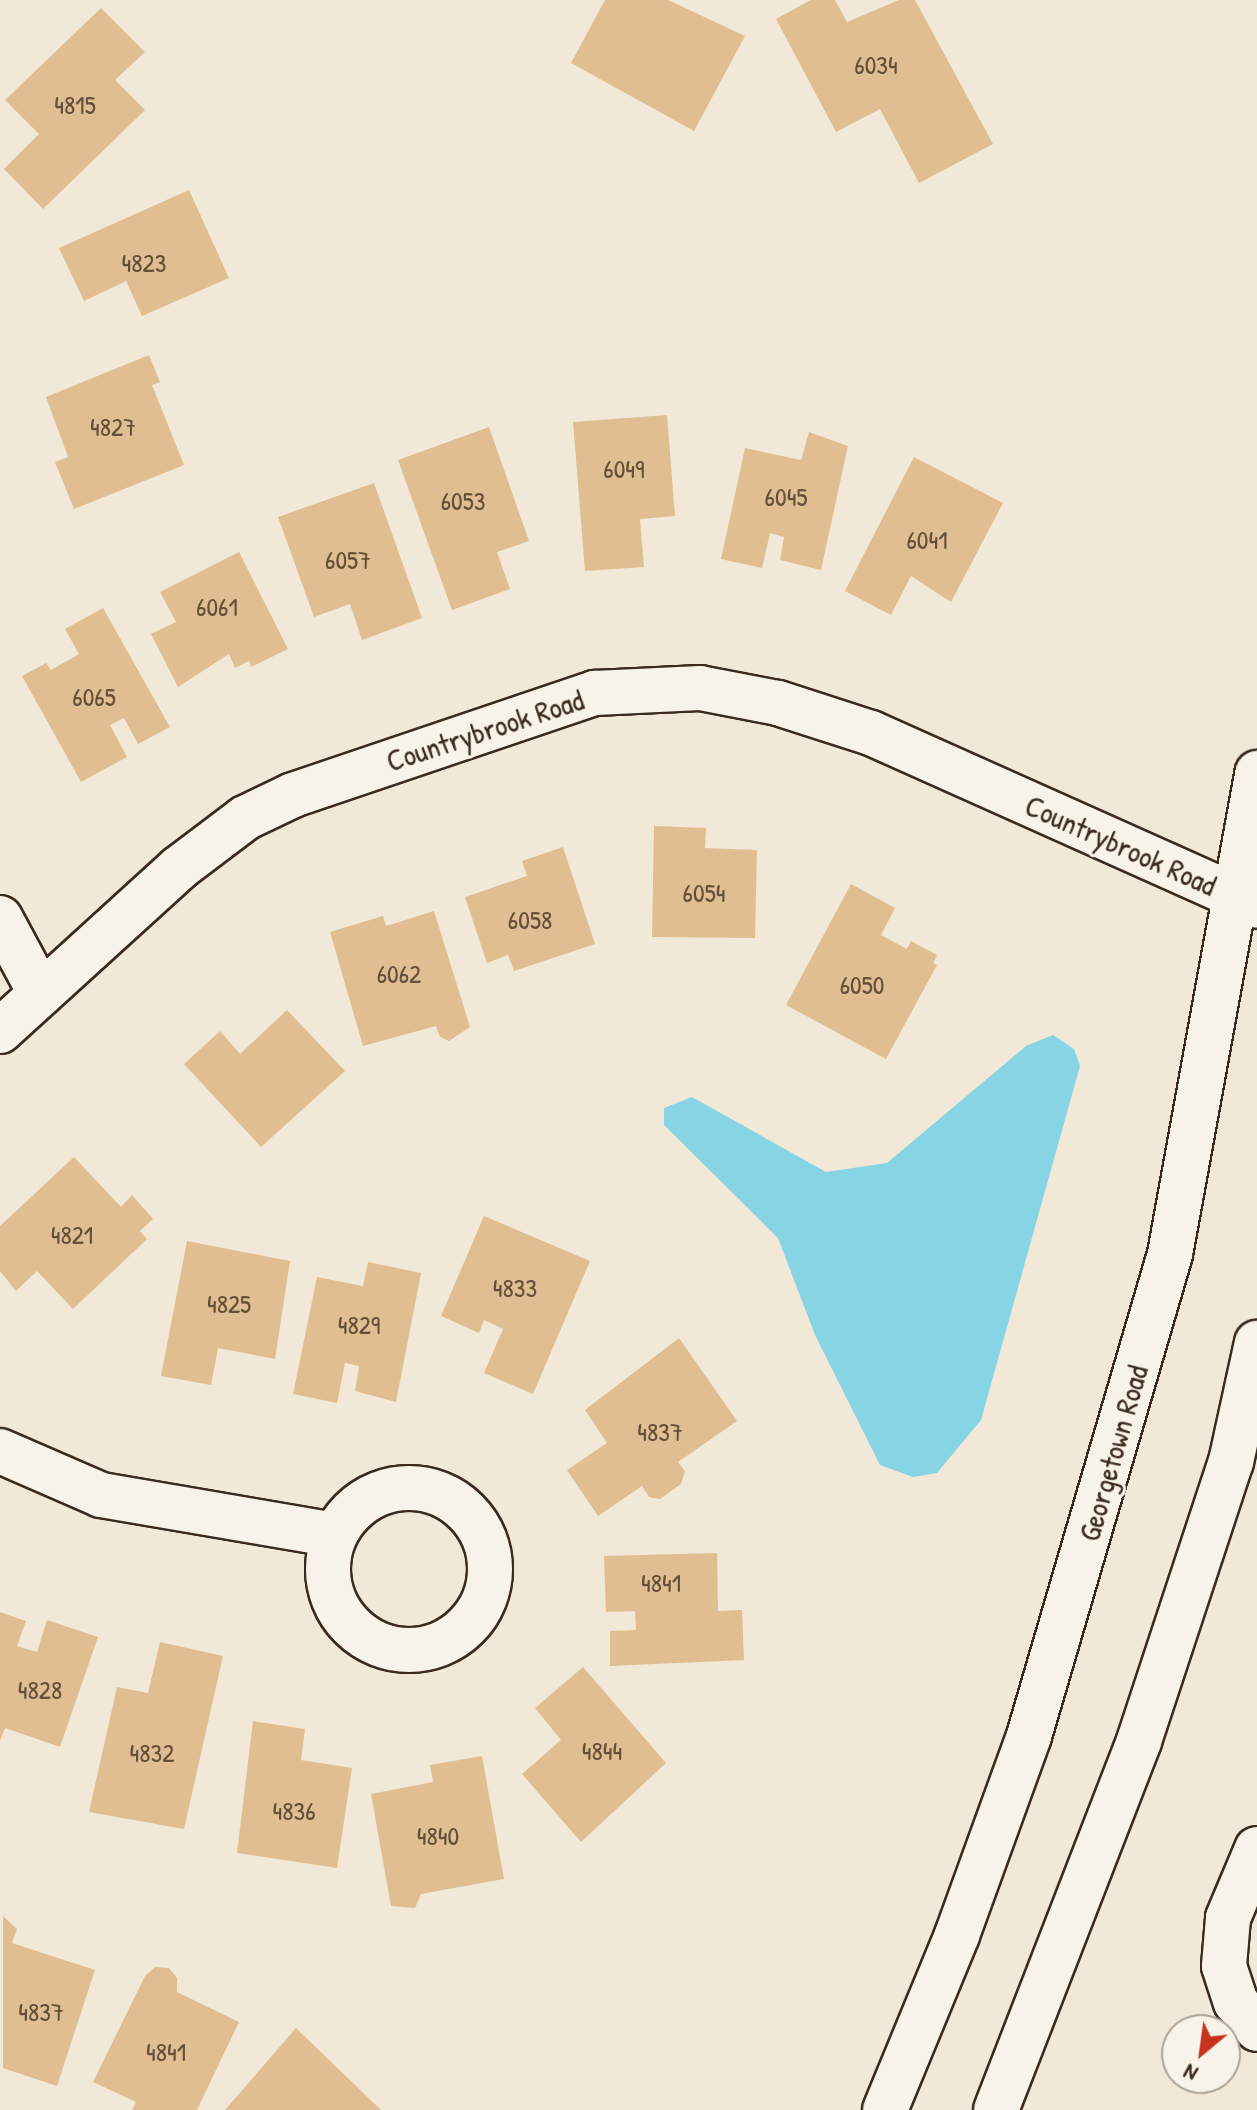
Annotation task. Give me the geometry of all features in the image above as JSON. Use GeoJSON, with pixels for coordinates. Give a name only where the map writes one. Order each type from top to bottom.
{"type":"FeatureCollection","features":[{"type":"Feature","properties":{"kind":"main road","name":"Countrybrook Road"},"geometry":{"type":"LineString","coordinates":[[0,1031],[179,868],[245,818],[293,795],[569,698],[647,688],[700,688],[778,703],[871,733],[1244,900]]}},
{"type":"Feature","properties":{"kind":"main road","name":"Georgetown Road"},"geometry":{"type":"LineString","coordinates":[[885,2110],[957,1935],[1029,1736],[1170,1254],[1244,900],[1257,773]]}},
{"type":"Feature","properties":{"kind":"main road"},"geometry":{"type":"LineString","coordinates":[[0,918],[41,994]]}},
{"type":"Feature","properties":{"kind":"main road"},"geometry":{"type":"LineString","coordinates":[[996,2110],[1139,1741],[1231,1462],[1257,1343]]}},
{"type":"Feature","properties":{"kind":"main road"},"geometry":{"type":"LineString","coordinates":[[0,1451],[101,1495],[335,1535]]}},
{"type":"Feature","properties":{"kind":"main road"},"geometry":{"type":"LineString","coordinates":[[1257,1850],[1228,1918],[1224,1966],[1236,2002],[1257,2029]]}},
{"type":"Feature","properties":{"kind":"water"},"geometry":{"type":"Polygon","coordinates":[[[1053,1035],[1074,1049],[1080,1066],[981,1420],[937,1473],[913,1477],[880,1465],[815,1335],[778,1238],[664,1125],[664,1108],[692,1097],[826,1172],[887,1163],[1026,1046],[1053,1035]]]}},
{"type":"Feature","properties":{"kind":"building"},"geometry":{"type":"Polygon","coordinates":[[[605,0],[668,0],[745,36],[694,131],[571,63],[605,0]]]}},
{"type":"Feature","properties":{"kind":"building"},"geometry":{"type":"Polygon","coordinates":[[[811,0],[835,0],[847,22],[899,0],[915,0],[993,144],[919,183],[880,109],[836,132],[776,19],[811,0]]]}},
{"type":"Feature","properties":{"kind":"building"},"geometry":{"type":"Polygon","coordinates":[[[101,8],[145,52],[115,80],[145,110],[43,209],[4,169],[39,134],[5,100],[101,8]]]}},
{"type":"Feature","properties":{"kind":"building"},"geometry":{"type":"Polygon","coordinates":[[[189,190],[229,278],[142,316],[126,281],[84,301],[59,248],[189,190]]]}},
{"type":"Feature","properties":{"kind":"building"},"geometry":{"type":"Polygon","coordinates":[[[149,355],[160,382],[152,385],[184,465],[74,509],[55,462],[68,457],[46,397],[149,355]]]}},
{"type":"Feature","properties":{"kind":"building"},"geometry":{"type":"Polygon","coordinates":[[[667,415],[675,516],[640,519],[644,567],[585,571],[573,422],[667,415]]]}},
{"type":"Feature","properties":{"kind":"building"},"geometry":{"type":"Polygon","coordinates":[[[489,427],[529,541],[497,552],[510,589],[452,610],[398,460],[489,427]]]}},
{"type":"Feature","properties":{"kind":"building"},"geometry":{"type":"Polygon","coordinates":[[[809,432],[848,446],[821,570],[780,560],[784,537],[770,533],[762,568],[721,559],[745,448],[801,460],[809,432]]]}},
{"type":"Feature","properties":{"kind":"building"},"geometry":{"type":"Polygon","coordinates":[[[914,457],[1003,503],[951,602],[911,576],[891,615],[845,591],[914,457]]]}},
{"type":"Feature","properties":{"kind":"building"},"geometry":{"type":"Polygon","coordinates":[[[374,483],[422,618],[362,640],[350,604],[314,617],[278,517],[374,483]]]}},
{"type":"Feature","properties":{"kind":"building"},"geometry":{"type":"Polygon","coordinates":[[[239,552],[288,649],[251,667],[249,661],[235,668],[229,654],[178,687],[151,634],[176,622],[160,592],[239,552]]]}},
{"type":"Feature","properties":{"kind":"building"},"geometry":{"type":"Polygon","coordinates":[[[103,608],[170,727],[138,744],[124,718],[110,725],[127,757],[81,782],[22,676],[46,663],[51,670],[79,654],[65,629],[103,608]]]}},
{"type":"Feature","properties":{"kind":"building"},"geometry":{"type":"Polygon","coordinates":[[[654,826],[706,828],[705,848],[757,850],[755,938],[652,937],[654,826]]]}},
{"type":"Feature","properties":{"kind":"building"},"geometry":{"type":"Polygon","coordinates":[[[563,847],[595,944],[514,971],[508,955],[487,963],[465,897],[527,876],[522,861],[563,847]]]}},
{"type":"Feature","properties":{"kind":"building"},"geometry":{"type":"Polygon","coordinates":[[[851,884],[895,908],[881,935],[907,949],[911,941],[937,955],[933,963],[937,965],[886,1059],[786,1005],[851,884]]]}},
{"type":"Feature","properties":{"kind":"building"},"geometry":{"type":"Polygon","coordinates":[[[434,911],[470,1027],[449,1041],[440,1037],[436,1026],[363,1046],[330,932],[383,916],[386,926],[434,911]]]}},
{"type":"Feature","properties":{"kind":"building"},"geometry":{"type":"Polygon","coordinates":[[[287,1010],[345,1071],[261,1147],[184,1064],[220,1031],[240,1054],[287,1010]]]}},
{"type":"Feature","properties":{"kind":"building"},"geometry":{"type":"Polygon","coordinates":[[[74,1157],[121,1207],[132,1195],[153,1219],[140,1231],[147,1239],[73,1309],[37,1271],[16,1291],[0,1271],[0,1226],[74,1157]]]}},
{"type":"Feature","properties":{"kind":"building"},"geometry":{"type":"Polygon","coordinates":[[[484,1216],[590,1261],[533,1394],[484,1373],[503,1329],[484,1320],[479,1333],[441,1316],[484,1216]]]}},
{"type":"Feature","properties":{"kind":"building"},"geometry":{"type":"Polygon","coordinates":[[[187,1241],[290,1261],[275,1359],[218,1348],[211,1385],[161,1376],[187,1241]]]}},
{"type":"Feature","properties":{"kind":"building"},"geometry":{"type":"Polygon","coordinates":[[[368,1262],[421,1273],[396,1402],[355,1391],[359,1366],[345,1363],[337,1403],[293,1394],[317,1277],[363,1286],[368,1262]]]}},
{"type":"Feature","properties":{"kind":"building"},"geometry":{"type":"Polygon","coordinates":[[[679,1338],[737,1421],[678,1462],[685,1471],[681,1484],[660,1499],[649,1497],[642,1486],[598,1516],[567,1470],[607,1443],[585,1410],[679,1338]]]}},
{"type":"Feature","properties":{"kind":"building"},"geometry":{"type":"Polygon","coordinates":[[[717,1553],[718,1611],[742,1610],[744,1660],[610,1666],[610,1631],[636,1630],[635,1611],[606,1612],[604,1556],[717,1553]]]}},
{"type":"Feature","properties":{"kind":"building"},"geometry":{"type":"Polygon","coordinates":[[[0,1612],[26,1621],[17,1646],[37,1652],[47,1620],[98,1637],[60,1747],[5,1728],[0,1741],[0,1612]]]}},
{"type":"Feature","properties":{"kind":"building"},"geometry":{"type":"Polygon","coordinates":[[[160,1642],[223,1656],[184,1829],[89,1812],[117,1687],[148,1693],[160,1642]]]}},
{"type":"Feature","properties":{"kind":"building"},"geometry":{"type":"Polygon","coordinates":[[[583,1667],[666,1763],[581,1842],[522,1774],[561,1740],[535,1708],[583,1667]]]}},
{"type":"Feature","properties":{"kind":"building"},"geometry":{"type":"Polygon","coordinates":[[[253,1721],[305,1729],[301,1760],[352,1768],[337,1868],[237,1853],[253,1721]]]}},
{"type":"Feature","properties":{"kind":"building"},"geometry":{"type":"Polygon","coordinates":[[[482,1756],[504,1879],[421,1894],[415,1908],[391,1906],[371,1794],[433,1782],[430,1765],[482,1756]]]}},
{"type":"Feature","properties":{"kind":"building"},"geometry":{"type":"Polygon","coordinates":[[[3,1916],[17,1929],[12,1943],[95,1970],[57,2086],[3,2068],[3,1916]]]}},
{"type":"Feature","properties":{"kind":"building"},"geometry":{"type":"Polygon","coordinates":[[[155,1967],[169,1968],[177,1978],[177,1992],[239,2022],[197,2110],[132,2110],[136,2102],[93,2082],[145,1976],[155,1967]]]}},
{"type":"Feature","properties":{"kind":"building"},"geometry":{"type":"Polygon","coordinates":[[[296,2028],[381,2110],[225,2110],[296,2028]]]}}]}
